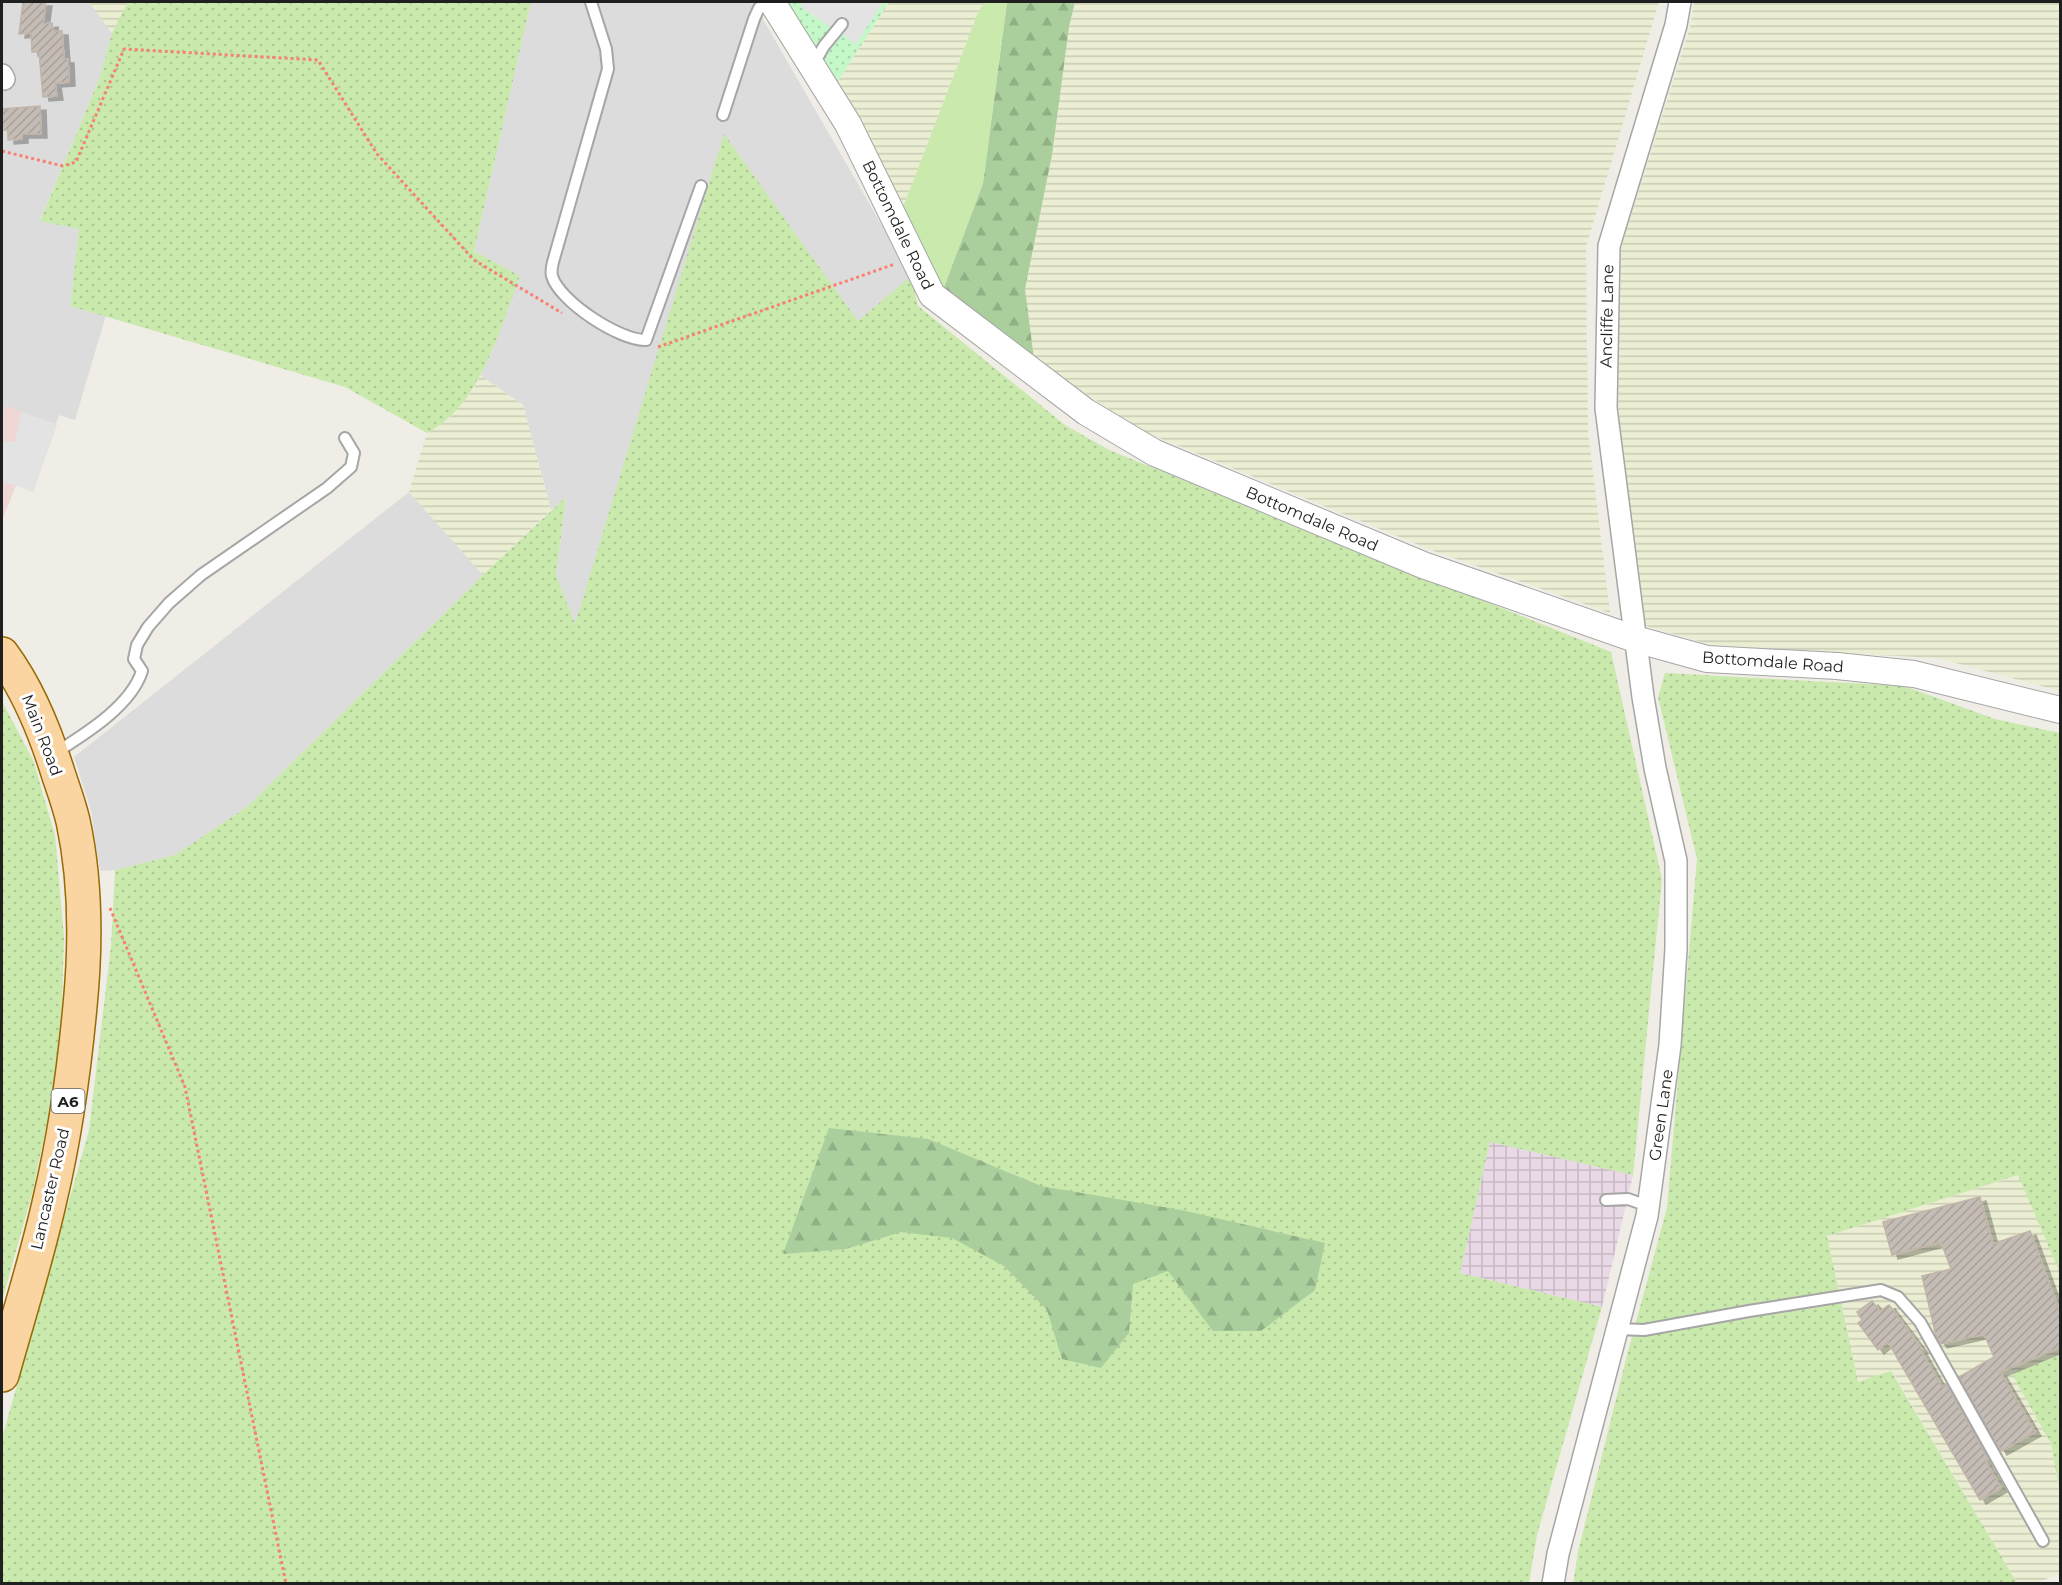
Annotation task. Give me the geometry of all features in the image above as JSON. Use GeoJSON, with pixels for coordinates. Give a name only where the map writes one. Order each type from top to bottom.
{"type":"FeatureCollection","features":[{"type":"Feature","properties":{"kind":"main road","name":"Main Road"},"geometry":{"type":"LineString","coordinates":[[2,654],[24,688],[52,755],[73,820]]}},
{"type":"Feature","properties":{"kind":"main road","name":"Lancaster Road"},"geometry":{"type":"LineString","coordinates":[[2,1375],[50,1199],[76,1050],[83,973],[84,928],[82,882],[73,820]]}},
{"type":"Feature","properties":{"kind":"street","name":"Bottomdale Road"},"geometry":{"type":"LineString","coordinates":[[770,2],[848,124],[932,295],[1086,412],[1155,453],[1423,565],[1635,639],[1707,659],[1837,666],[1914,674],[2061,710]]}},
{"type":"Feature","properties":{"kind":"street","name":"Ancliffe Lane"},"geometry":{"type":"LineString","coordinates":[[1635,639],[1606,408],[1609,246],[1676,25],[1680,2]]}},
{"type":"Feature","properties":{"kind":"street","name":"Green Lane"},"geometry":{"type":"LineString","coordinates":[[1553,1584],[1558,1554],[1648,1206],[1670,1045],[1676,949],[1676,861],[1655,768],[1635,639]]}},
{"type":"Feature","properties":{"kind":"lane"},"geometry":{"type":"LineString","coordinates":[[591,2],[606,49],[608,69],[553,262],[552,275],[559,288],[588,316],[624,335],[646,340],[701,186]]}},
{"type":"Feature","properties":{"kind":"lane"},"geometry":{"type":"LineString","coordinates":[[723,115],[754,19],[759,8],[770,2]]}},
{"type":"Feature","properties":{"kind":"lane"},"geometry":{"type":"LineString","coordinates":[[812,67],[824,46],[842,24]]}},
{"type":"Feature","properties":{"kind":"lane"},"geometry":{"type":"LineString","coordinates":[[52,755],[81,736],[124,702],[139,680],[142,671],[134,659],[137,645],[148,627],[169,603],[201,575],[327,488],[351,467],[354,453],[345,438]]}},
{"type":"Feature","properties":{"kind":"lane"},"geometry":{"type":"LineString","coordinates":[[1606,1200],[1628,1199],[1648,1206]]}},
{"type":"Feature","properties":{"kind":"lane"},"geometry":{"type":"LineString","coordinates":[[1617,1329],[1644,1330],[1881,1290],[1898,1297],[1920,1322],[2043,1541]]}},
{"type":"Feature","properties":{"kind":"path"},"geometry":{"type":"LineString","coordinates":[[2,151],[63,166],[76,162],[124,49],[318,60],[378,154],[474,260],[562,313]]}},
{"type":"Feature","properties":{"kind":"path"},"geometry":{"type":"LineString","coordinates":[[657,347],[914,257]]}},
{"type":"Feature","properties":{"kind":"path"},"geometry":{"type":"LineString","coordinates":[[107,902],[185,1087],[286,1584]]}},
{"type":"Feature","properties":{"kind":"shaded area"},"geometry":{"type":"Polygon","coordinates":[[[2,2],[128,2],[112,33],[100,77],[40,220],[79,229],[70,306],[106,315],[75,420],[59,415],[33,492],[16,485],[2,520],[2,2]]]}},
{"type":"Feature","properties":{"kind":"shaded area"},"geometry":{"type":"Polygon","coordinates":[[[531,2],[753,2],[911,276],[858,321],[724,135],[575,625],[556,575],[566,498],[551,510],[523,405],[480,375],[491,354],[520,276],[474,251],[531,2]]]}},
{"type":"Feature","properties":{"kind":"shaded area"},"geometry":{"type":"Polygon","coordinates":[[[803,2],[883,2],[856,44],[801,7],[803,2]]]}},
{"type":"Feature","properties":{"kind":"shaded area"},"geometry":{"type":"Polygon","coordinates":[[[2,405],[57,424],[33,492],[16,485],[2,520],[2,405]]]}},
{"type":"Feature","properties":{"kind":"shaded area"},"geometry":{"type":"Polygon","coordinates":[[[21,412],[57,424],[33,492],[16,485],[2,483],[2,441],[15,442],[21,412]]]}},
{"type":"Feature","properties":{"kind":"shaded area"},"geometry":{"type":"Polygon","coordinates":[[[409,492],[483,575],[248,806],[175,855],[115,870],[100,871],[91,811],[74,757],[409,492]]]}},
{"type":"Feature","properties":{"kind":"shaded area"},"geometry":{"type":"Polygon","coordinates":[[[1490,1142],[1633,1175],[1602,1307],[1460,1273],[1490,1142]]]}},
{"type":"Feature","properties":{"kind":"green space"},"geometry":{"type":"Polygon","coordinates":[[[89,2],[128,2],[112,33],[89,2]]]}},
{"type":"Feature","properties":{"kind":"green space"},"geometry":{"type":"Polygon","coordinates":[[[128,2],[531,2],[474,251],[520,276],[482,373],[459,407],[442,424],[427,433],[345,387],[70,306],[79,229],[40,221],[100,77],[112,33],[128,2]]]}},
{"type":"Feature","properties":{"kind":"green space"},"geometry":{"type":"Polygon","coordinates":[[[784,2],[889,2],[836,84],[784,2]]]}},
{"type":"Feature","properties":{"kind":"green space"},"geometry":{"type":"Polygon","coordinates":[[[889,2],[985,2],[979,10],[902,210],[836,84],[889,2]]]}},
{"type":"Feature","properties":{"kind":"green space"},"geometry":{"type":"Polygon","coordinates":[[[985,2],[1007,2],[983,183],[944,287],[933,274],[902,210],[979,10],[985,2]]]}},
{"type":"Feature","properties":{"kind":"green space"},"geometry":{"type":"Polygon","coordinates":[[[1007,2],[1075,2],[1069,27],[1052,155],[1025,289],[1034,359],[944,287],[983,183],[1007,2]]]}},
{"type":"Feature","properties":{"kind":"green space"},"geometry":{"type":"Polygon","coordinates":[[[1075,2],[1659,2],[1586,247],[1588,431],[1610,613],[1431,550],[1142,431],[1034,359],[1025,289],[1052,155],[1069,27],[1075,2]]]}},
{"type":"Feature","properties":{"kind":"green space"},"geometry":{"type":"Polygon","coordinates":[[[1694,2],[2060,2],[2060,691],[1937,658],[1718,647],[1643,625],[1618,411],[1621,248],[1690,27],[1694,2]]]}},
{"type":"Feature","properties":{"kind":"green space"},"geometry":{"type":"Polygon","coordinates":[[[724,134],[858,321],[911,276],[918,306],[1065,425],[1109,450],[1611,652],[1662,879],[1633,1175],[1490,1142],[1460,1273],[1602,1307],[1537,1535],[1529,1583],[2,1584],[2,1438],[89,1130],[111,946],[115,870],[175,855],[248,806],[483,575],[566,497],[556,575],[575,624],[724,134]]]}},
{"type":"Feature","properties":{"kind":"green space"},"geometry":{"type":"Polygon","coordinates":[[[480,375],[523,405],[551,510],[483,575],[409,492],[427,433],[448,419],[473,390],[480,375]]]}},
{"type":"Feature","properties":{"kind":"green space"},"geometry":{"type":"Polygon","coordinates":[[[1665,673],[1904,686],[1995,719],[2060,733],[2060,1273],[2018,1175],[1827,1236],[1858,1382],[1891,1371],[2017,1583],[1573,1584],[1578,1552],[1626,1359],[1667,1208],[1697,859],[1658,697],[1665,673]]]}},
{"type":"Feature","properties":{"kind":"green space"},"geometry":{"type":"Polygon","coordinates":[[[2,701],[33,760],[55,835],[64,937],[61,1028],[51,1104],[33,1190],[2,1301],[2,701]]]}},
{"type":"Feature","properties":{"kind":"green space"},"geometry":{"type":"Polygon","coordinates":[[[829,1128],[928,1139],[1041,1186],[1181,1210],[1325,1243],[1315,1290],[1261,1331],[1213,1331],[1168,1271],[1133,1284],[1129,1333],[1101,1368],[1062,1359],[1047,1310],[1004,1266],[952,1238],[901,1232],[846,1249],[783,1254],[829,1128]]]}},
{"type":"Feature","properties":{"kind":"green space"},"geometry":{"type":"Polygon","coordinates":[[[2019,1175],[2060,1273],[2060,1355],[2012,1374],[2051,1445],[2060,1493],[2060,1573],[2037,1583],[2017,1583],[1892,1371],[1858,1382],[1827,1236],[2019,1175]]]}},
{"type":"Feature","properties":{"kind":"green space"},"geometry":{"type":"Polygon","coordinates":[[[2060,1355],[2060,1493],[2051,1444],[2012,1374],[2060,1355]]]}},
{"type":"Feature","properties":{"kind":"building"},"geometry":{"type":"Polygon","coordinates":[[[23,2],[46,2],[43,24],[52,23],[53,31],[62,31],[64,59],[68,59],[69,82],[55,83],[57,96],[43,97],[39,52],[32,52],[31,33],[19,34],[23,2]]]}},
{"type":"Feature","properties":{"kind":"building"},"geometry":{"type":"Polygon","coordinates":[[[40,106],[41,134],[22,134],[22,139],[8,140],[8,130],[2,130],[2,109],[40,106]]]}},
{"type":"Feature","properties":{"kind":"building"},"geometry":{"type":"Polygon","coordinates":[[[1980,1197],[1993,1244],[2030,1231],[2061,1315],[2061,1347],[2000,1372],[2035,1432],[2001,1451],[1959,1377],[1994,1357],[1984,1334],[1941,1344],[1936,1336],[1922,1276],[1951,1269],[1941,1242],[1892,1255],[1883,1222],[1980,1197]]]}},
{"type":"Feature","properties":{"kind":"building"},"geometry":{"type":"Polygon","coordinates":[[[1872,1301],[1880,1311],[1889,1305],[1922,1349],[1920,1349],[1942,1387],[1946,1384],[1988,1459],[1985,1461],[2001,1488],[1980,1500],[1888,1342],[1878,1350],[1858,1323],[1862,1320],[1857,1312],[1872,1301]]]}}]}
